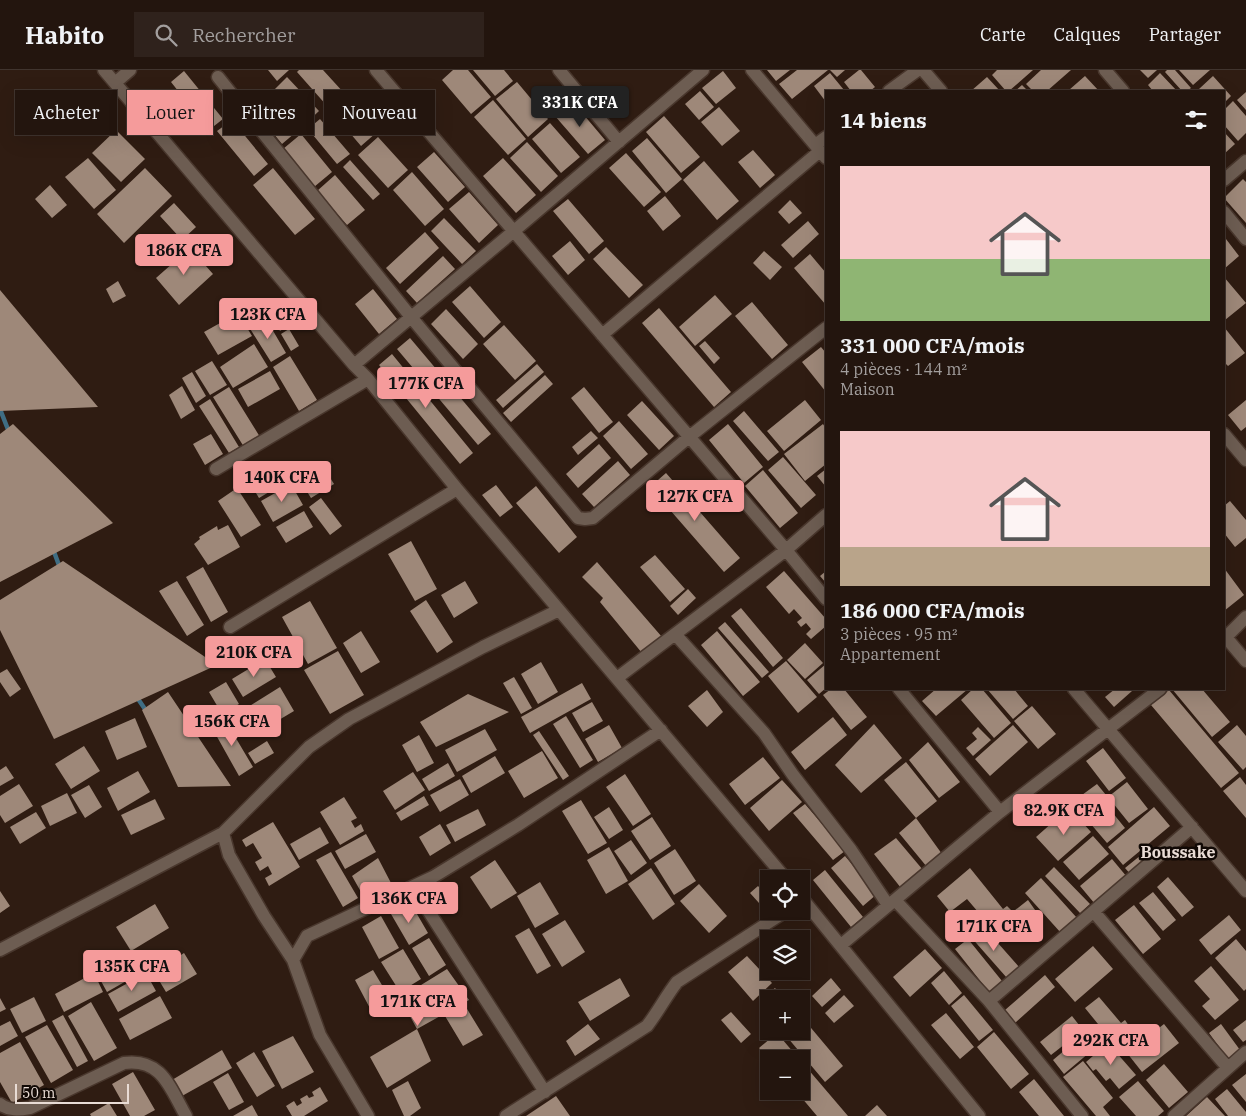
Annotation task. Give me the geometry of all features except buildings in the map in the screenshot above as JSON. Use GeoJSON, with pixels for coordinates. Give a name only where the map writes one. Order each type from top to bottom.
{"type":"FeatureCollection","features":[{"type":"Feature","properties":{"kind":"street"},"geometry":{"type":"LineString","coordinates":[[104,70],[354,365],[368,379],[457,489],[778,870]]}},
{"type":"Feature","properties":{"kind":"street"},"geometry":{"type":"LineString","coordinates":[[115,82],[130,70]]}},
{"type":"Feature","properties":{"kind":"street"},"geometry":{"type":"LineString","coordinates":[[376,70],[825,598]]}},
{"type":"Feature","properties":{"kind":"street"},"geometry":{"type":"LineString","coordinates":[[559,70],[619,142]]}},
{"type":"Feature","properties":{"kind":"street"},"geometry":{"type":"LineString","coordinates":[[354,365],[514,232],[703,70]]}},
{"type":"Feature","properties":{"kind":"street"},"geometry":{"type":"LineString","coordinates":[[752,70],[820,151]]}},
{"type":"Feature","properties":{"kind":"street"},"geometry":{"type":"LineString","coordinates":[[890,90],[918,70]]}},
{"type":"Feature","properties":{"kind":"street"},"geometry":{"type":"LineString","coordinates":[[924,70],[940,90]]}},
{"type":"Feature","properties":{"kind":"street"},"geometry":{"type":"LineString","coordinates":[[1105,70],[1122,90]]}},
{"type":"Feature","properties":{"kind":"street"},"geometry":{"type":"LineString","coordinates":[[218,76],[412,317],[578,518],[585,520],[593,518],[825,329]]}},
{"type":"Feature","properties":{"kind":"street"},"geometry":{"type":"LineString","coordinates":[[602,335],[820,151],[825,139]]}},
{"type":"Feature","properties":{"kind":"street"},"geometry":{"type":"LineString","coordinates":[[1225,179],[1246,161]]}},
{"type":"Feature","properties":{"kind":"street"},"geometry":{"type":"LineString","coordinates":[[1225,213],[1246,239]]}},
{"type":"Feature","properties":{"kind":"street"},"geometry":{"type":"LineString","coordinates":[[216,469],[368,379]]}},
{"type":"Feature","properties":{"kind":"street"},"geometry":{"type":"LineString","coordinates":[[1225,435],[1246,460]]}},
{"type":"Feature","properties":{"kind":"street"},"geometry":{"type":"LineString","coordinates":[[230,627],[457,489]]}},
{"type":"Feature","properties":{"kind":"street"},"geometry":{"type":"LineString","coordinates":[[617,678],[786,550],[825,516]]}},
{"type":"Feature","properties":{"kind":"street"},"geometry":{"type":"LineString","coordinates":[[0,950],[223,833],[309,747],[350,719],[483,647],[559,610]]}},
{"type":"Feature","properties":{"kind":"street"},"geometry":{"type":"LineString","coordinates":[[1225,636],[1246,617]]}},
{"type":"Feature","properties":{"kind":"street"},"geometry":{"type":"LineString","coordinates":[[675,634],[764,733],[793,775],[892,903],[989,1001],[1082,1116]]}},
{"type":"Feature","properties":{"kind":"street"},"geometry":{"type":"LineString","coordinates":[[1225,638],[1246,661]]}},
{"type":"Feature","properties":{"kind":"street"},"geometry":{"type":"LineString","coordinates":[[900,690],[1000,812]]}},
{"type":"Feature","properties":{"kind":"street"},"geometry":{"type":"LineString","coordinates":[[1075,690],[1246,891]]}},
{"type":"Feature","properties":{"kind":"street"},"geometry":{"type":"LineString","coordinates":[[841,945],[1000,812],[1159,690]]}},
{"type":"Feature","properties":{"kind":"street"},"geometry":{"type":"LineString","coordinates":[[293,960],[307,936],[433,877],[518,825],[661,730]]}},
{"type":"Feature","properties":{"kind":"street"},"geometry":{"type":"LineString","coordinates":[[989,1001],[1192,827]]}},
{"type":"Feature","properties":{"kind":"street"},"geometry":{"type":"LineString","coordinates":[[223,833],[229,855],[264,916],[293,960],[320,1035],[368,1116]]}},
{"type":"Feature","properties":{"kind":"street"},"geometry":{"type":"LineString","coordinates":[[413,887],[545,1092]]}},
{"type":"Feature","properties":{"kind":"street"},"geometry":{"type":"LineString","coordinates":[[810,908],[979,1116]]}},
{"type":"Feature","properties":{"kind":"street"},"geometry":{"type":"LineString","coordinates":[[1094,912],[1228,1068]]}},
{"type":"Feature","properties":{"kind":"street"},"geometry":{"type":"LineString","coordinates":[[506,1116],[647,1026],[677,982],[772,920]]}},
{"type":"Feature","properties":{"kind":"street"},"geometry":{"type":"LineString","coordinates":[[1174,1116],[1246,1052]]}},
{"type":"Feature","properties":{"kind":"street"},"geometry":{"type":"LineString","coordinates":[[0,1104],[15,1110],[30,1108],[124,1063],[137,1061],[151,1066],[162,1074],[186,1116]]}},
{"type":"Feature","properties":{"kind":"waterway"},"geometry":{"type":"LineString","coordinates":[[0,409],[9,432]]}},
{"type":"Feature","properties":{"kind":"waterway"},"geometry":{"type":"LineString","coordinates":[[53,549],[60,568]]}},
{"type":"Feature","properties":{"kind":"waterway"},"geometry":{"type":"LineString","coordinates":[[136,696],[147,712]]}},
{"type":"Feature","properties":{"kind":"district","name":"Boussake"},"geometry":{"type":"Point","coordinates":[1178,852]}}]}
